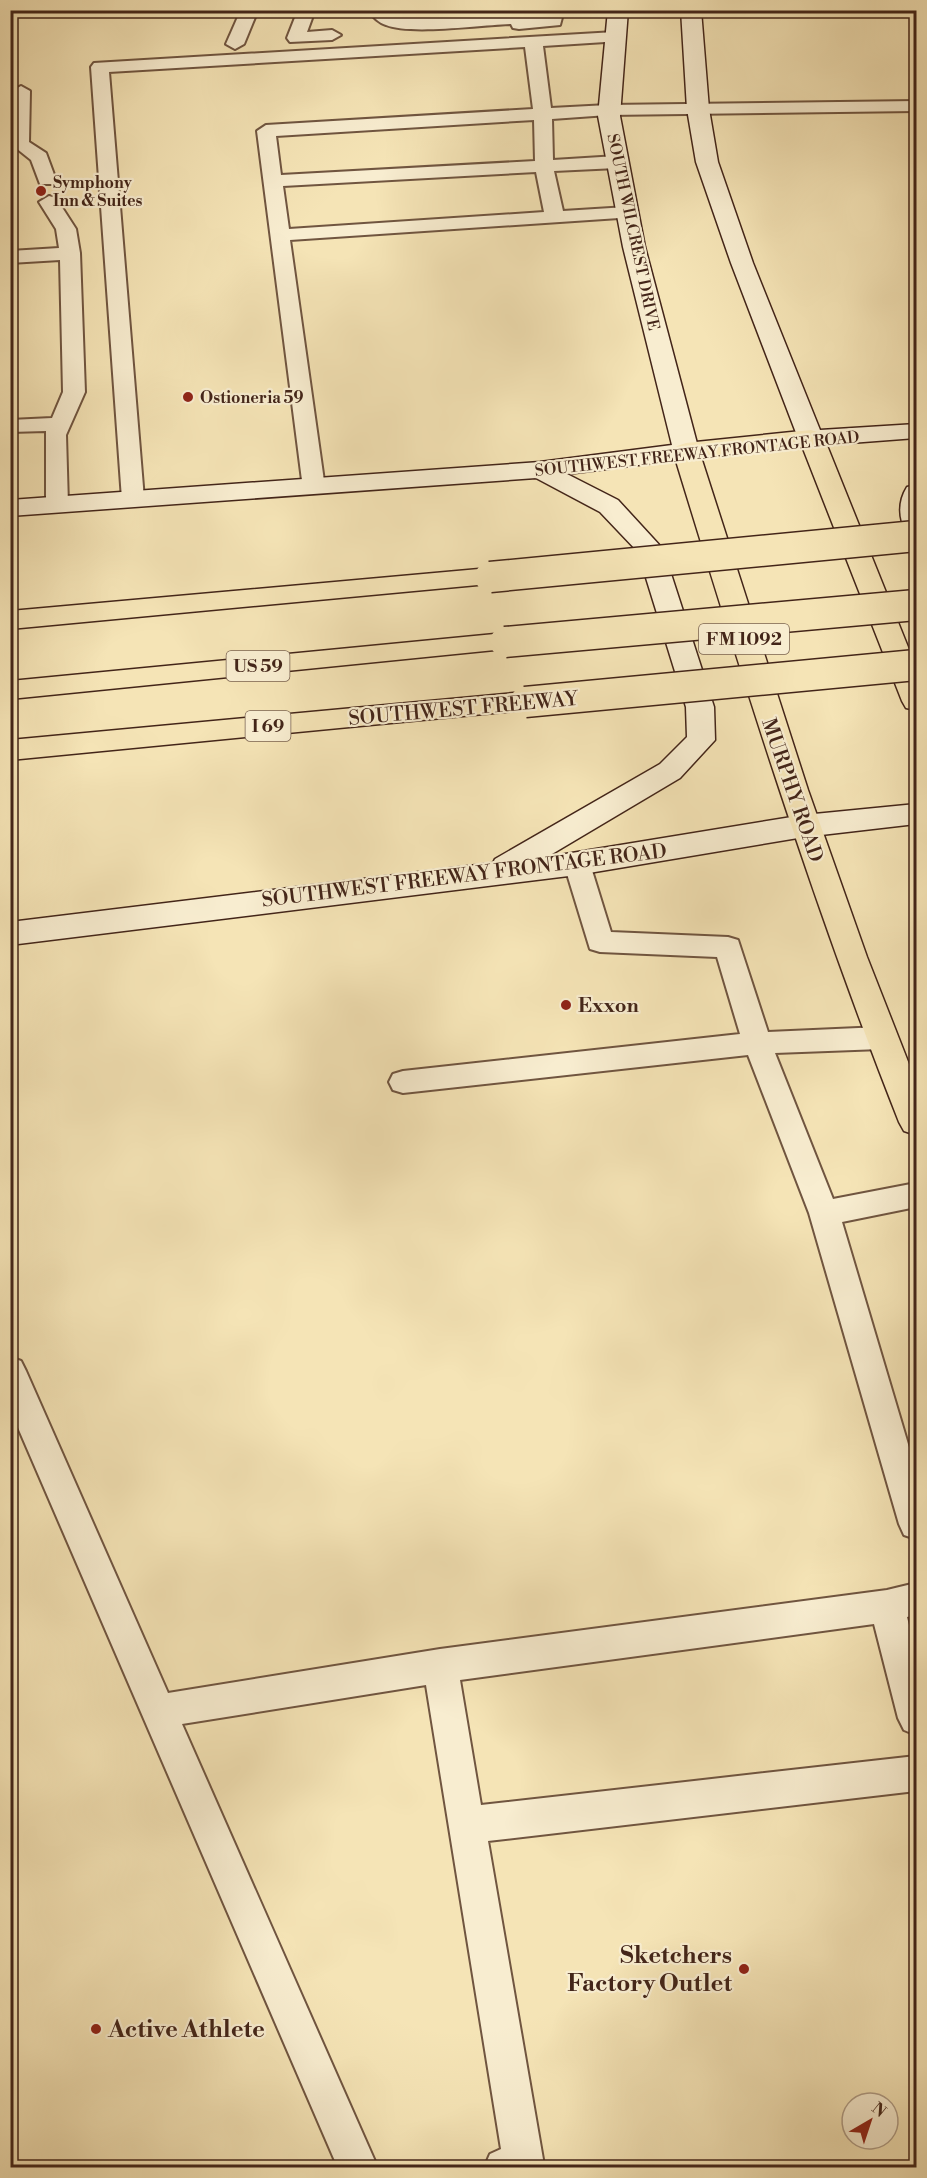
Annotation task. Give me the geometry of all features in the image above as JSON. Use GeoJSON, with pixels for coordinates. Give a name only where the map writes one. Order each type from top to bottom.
{"type":"FeatureCollection","features":[{"type":"Feature","properties":{"kind":"main road","name":"SOUTH WILCREST DRIVE"},"geometry":{"type":"LineString","coordinates":[[618,10],[608,110],[627,213],[686,451]]}},
{"type":"Feature","properties":{"kind":"main road"},"geometry":{"type":"LineString","coordinates":[[691,10],[698,109],[707,162],[742,263],[916,701]]}},
{"type":"Feature","properties":{"kind":"main road","name":"SOUTHWEST FREEWAY FRONTAGE ROAD"},"geometry":{"type":"LineString","coordinates":[[10,508],[540,470],[811,438],[916,431]]}},
{"type":"Feature","properties":{"kind":"main road","name":"MURPHY ROAD"},"geometry":{"type":"LineString","coordinates":[[686,451],[804,826],[881,1038],[916,1122]]}},
{"type":"Feature","properties":{"kind":"main road"},"geometry":{"type":"LineString","coordinates":[[496,873],[670,771],[701,740],[700,707],[650,549],[609,506],[540,470]]}},
{"type":"Feature","properties":{"kind":"main road"},"geometry":{"type":"LineString","coordinates":[[916,493],[912,506],[916,527]]}},
{"type":"Feature","properties":{"kind":"main road"},"geometry":{"type":"LineString","coordinates":[[10,621],[916,536]]}},
{"type":"Feature","properties":{"kind":"main road","name":"US 59"},"geometry":{"type":"LineString","coordinates":[[10,690],[916,605]]}},
{"type":"Feature","properties":{"kind":"main road","name":"SOUTHWEST FREEWAY"},"geometry":{"type":"LineString","coordinates":[[10,750],[916,665]]}},
{"type":"Feature","properties":{"kind":"main road","name":"SOUTHWEST FREEWAY FRONTAGE ROAD"},"geometry":{"type":"LineString","coordinates":[[10,933],[577,864],[804,826],[916,814]]}},
{"type":"Feature","properties":{"kind":"lane"},"geometry":{"type":"LineString","coordinates":[[235,44],[250,10]]}},
{"type":"Feature","properties":{"kind":"lane"},"geometry":{"type":"LineString","coordinates":[[307,10],[296,38],[344,34]]}},
{"type":"Feature","properties":{"kind":"lane"},"geometry":{"type":"LineString","coordinates":[[376,10],[390,21],[408,23],[519,18],[533,31],[543,114],[544,167],[555,218]]}},
{"type":"Feature","properties":{"kind":"lane"},"geometry":{"type":"LineString","coordinates":[[134,500],[100,67],[533,31],[554,21],[555,10]]}},
{"type":"Feature","properties":{"kind":"lane"},"geometry":{"type":"LineString","coordinates":[[379,32],[533,31],[615,37]]}},
{"type":"Feature","properties":{"kind":"lane"},"geometry":{"type":"LineString","coordinates":[[21,91],[15,144],[39,157],[47,180]]}},
{"type":"Feature","properties":{"kind":"lane"},"geometry":{"type":"LineString","coordinates":[[314,488],[266,131],[608,110],[916,106]]}},
{"type":"Feature","properties":{"kind":"lane"},"geometry":{"type":"LineString","coordinates":[[273,182],[617,162]]}},
{"type":"Feature","properties":{"kind":"lane"},"geometry":{"type":"LineString","coordinates":[[49,202],[66,229],[70,253],[74,392],[55,435],[57,505]]}},
{"type":"Feature","properties":{"kind":"lane"},"geometry":{"type":"LineString","coordinates":[[280,235],[627,213]]}},
{"type":"Feature","properties":{"kind":"lane"},"geometry":{"type":"LineString","coordinates":[[10,257],[70,253]]}},
{"type":"Feature","properties":{"kind":"lane"},"geometry":{"type":"LineString","coordinates":[[10,426],[60,424]]}},
{"type":"Feature","properties":{"kind":"lane"},"geometry":{"type":"LineString","coordinates":[[577,864],[600,942],[728,947],[757,1043],[824,1213],[916,1524]]}},
{"type":"Feature","properties":{"kind":"lane"},"geometry":{"type":"LineString","coordinates":[[403,1082],[757,1043],[881,1038]]}},
{"type":"Feature","properties":{"kind":"lane"},"geometry":{"type":"LineString","coordinates":[[824,1213],[916,1195]]}},
{"type":"Feature","properties":{"kind":"lane"},"geometry":{"type":"LineString","coordinates":[[10,1371],[358,2168]]}},
{"type":"Feature","properties":{"kind":"lane"},"geometry":{"type":"LineString","coordinates":[[159,1711],[440,1666],[902,1602],[916,1718]]}},
{"type":"Feature","properties":{"kind":"lane"},"geometry":{"type":"LineString","coordinates":[[440,1666],[524,2165],[504,2168]]}},
{"type":"Feature","properties":{"kind":"lane"},"geometry":{"type":"LineString","coordinates":[[467,1825],[916,1774]]}},
{"type":"Feature","properties":{"kind":"place","name":"Symphony Inn & Suites"},"geometry":{"type":"Point","coordinates":[41,191]}},
{"type":"Feature","properties":{"kind":"place","name":"Ostioneria 59"},"geometry":{"type":"Point","coordinates":[188,397]}},
{"type":"Feature","properties":{"kind":"place","name":"Exxon"},"geometry":{"type":"Point","coordinates":[566,1005]}},
{"type":"Feature","properties":{"kind":"place","name":"Sketchers Factory Outlet"},"geometry":{"type":"Point","coordinates":[744,1969]}},
{"type":"Feature","properties":{"kind":"place","name":"Active Athlete"},"geometry":{"type":"Point","coordinates":[96,2029]}}]}
